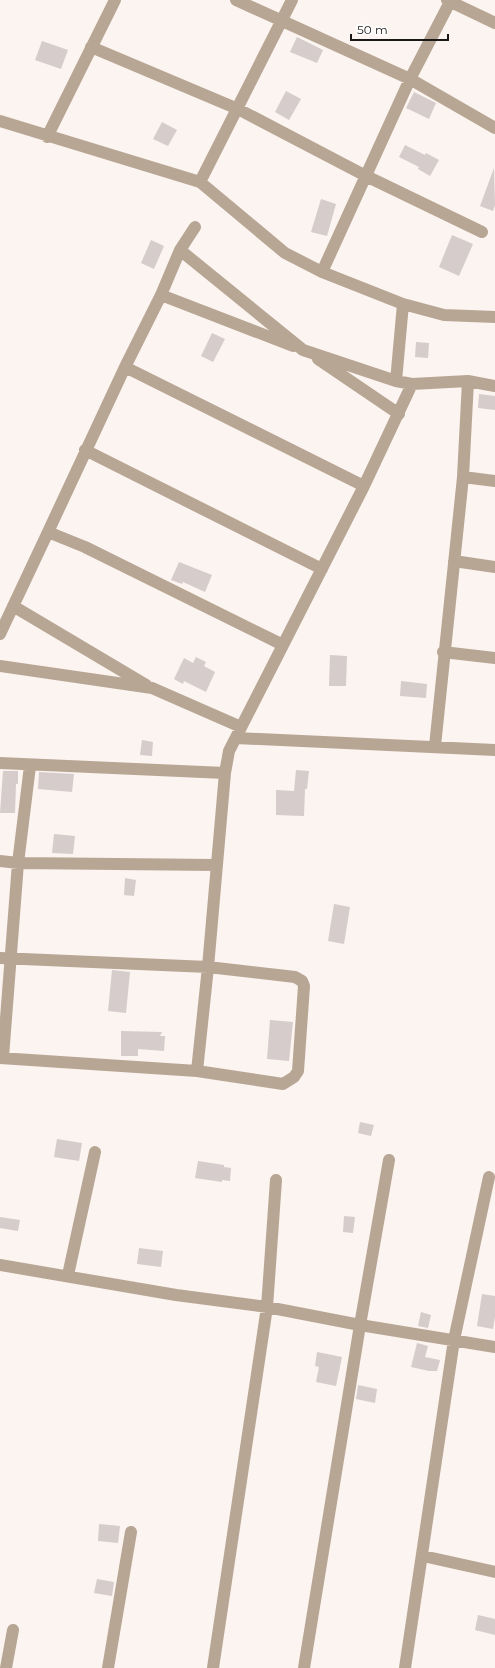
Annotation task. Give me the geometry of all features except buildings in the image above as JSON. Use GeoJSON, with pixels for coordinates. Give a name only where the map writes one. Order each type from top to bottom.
{"type":"FeatureCollection","features":[{"type":"Feature","properties":{"kind":"street"},"geometry":{"type":"LineString","coordinates":[[47,136],[115,0]]}},
{"type":"Feature","properties":{"kind":"street"},"geometry":{"type":"LineString","coordinates":[[236,0],[410,79],[495,128]]}},
{"type":"Feature","properties":{"kind":"street"},"geometry":{"type":"LineString","coordinates":[[200,182],[292,0]]}},
{"type":"Feature","properties":{"kind":"street"},"geometry":{"type":"LineString","coordinates":[[322,272],[410,79],[449,0],[495,23]]}},
{"type":"Feature","properties":{"kind":"street"},"geometry":{"type":"LineString","coordinates":[[91,47],[238,109],[366,176],[482,232]]}},
{"type":"Feature","properties":{"kind":"street"},"geometry":{"type":"LineString","coordinates":[[0,121],[200,182],[285,253],[322,272],[403,304],[444,315],[495,317]]}},
{"type":"Feature","properties":{"kind":"street"},"geometry":{"type":"LineString","coordinates":[[0,634],[85,450],[161,295],[180,250],[195,227]]}},
{"type":"Feature","properties":{"kind":"street"},"geometry":{"type":"LineString","coordinates":[[180,250],[303,350],[399,414]]}},
{"type":"Feature","properties":{"kind":"street"},"geometry":{"type":"LineString","coordinates":[[161,295],[303,350],[396,381],[412,384],[468,381],[495,386]]}},
{"type":"Feature","properties":{"kind":"street"},"geometry":{"type":"LineString","coordinates":[[396,381],[403,304]]}},
{"type":"Feature","properties":{"kind":"street"},"geometry":{"type":"LineString","coordinates":[[125,367],[364,486]]}},
{"type":"Feature","properties":{"kind":"street"},"geometry":{"type":"LineString","coordinates":[[434,746],[463,477],[468,381]]}},
{"type":"Feature","properties":{"kind":"street"},"geometry":{"type":"LineString","coordinates":[[197,1071],[208,967],[224,773],[229,751],[364,486],[412,384]]}},
{"type":"Feature","properties":{"kind":"street"},"geometry":{"type":"LineString","coordinates":[[85,450],[322,569]]}},
{"type":"Feature","properties":{"kind":"street"},"geometry":{"type":"LineString","coordinates":[[463,477],[495,481]]}},
{"type":"Feature","properties":{"kind":"street"},"geometry":{"type":"LineString","coordinates":[[48,532],[85,547],[283,645]]}},
{"type":"Feature","properties":{"kind":"street"},"geometry":{"type":"LineString","coordinates":[[454,561],[495,567]]}},
{"type":"Feature","properties":{"kind":"street"},"geometry":{"type":"LineString","coordinates":[[13,606],[152,688],[239,732],[495,750]]}},
{"type":"Feature","properties":{"kind":"street"},"geometry":{"type":"LineString","coordinates":[[443,652],[495,658]]}},
{"type":"Feature","properties":{"kind":"street"},"geometry":{"type":"LineString","coordinates":[[0,666],[152,688]]}},
{"type":"Feature","properties":{"kind":"street"},"geometry":{"type":"LineString","coordinates":[[0,763],[30,766],[224,773]]}},
{"type":"Feature","properties":{"kind":"street"},"geometry":{"type":"LineString","coordinates":[[5,959],[208,967],[294,977],[302,981],[304,986],[298,1071],[294,1077],[283,1084],[197,1071],[1,1058],[5,959],[30,766]]}},
{"type":"Feature","properties":{"kind":"street"},"geometry":{"type":"LineString","coordinates":[[0,861],[18,863],[216,865]]}},
{"type":"Feature","properties":{"kind":"street"},"geometry":{"type":"LineString","coordinates":[[68,1276],[95,1152]]}},
{"type":"Feature","properties":{"kind":"street"},"geometry":{"type":"LineString","coordinates":[[304,1668],[360,1325],[389,1160]]}},
{"type":"Feature","properties":{"kind":"street"},"geometry":{"type":"LineString","coordinates":[[405,1668],[423,1556],[454,1340],[489,1177]]}},
{"type":"Feature","properties":{"kind":"street"},"geometry":{"type":"LineString","coordinates":[[213,1668],[267,1307],[276,1180]]}},
{"type":"Feature","properties":{"kind":"street"},"geometry":{"type":"LineString","coordinates":[[0,1265],[176,1295],[267,1307],[360,1325],[495,1346]]}},
{"type":"Feature","properties":{"kind":"street"},"geometry":{"type":"LineString","coordinates":[[108,1668],[131,1532]]}},
{"type":"Feature","properties":{"kind":"street"},"geometry":{"type":"LineString","coordinates":[[423,1556],[495,1572]]}},
{"type":"Feature","properties":{"kind":"street"},"geometry":{"type":"LineString","coordinates":[[6,1668],[13,1630]]}}]}
